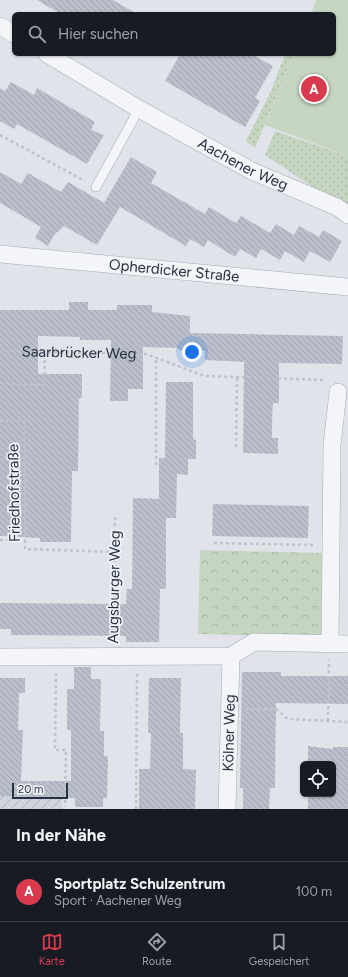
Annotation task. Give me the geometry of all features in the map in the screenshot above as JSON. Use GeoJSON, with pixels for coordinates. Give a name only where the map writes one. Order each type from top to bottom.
{"type":"FeatureCollection","features":[{"type":"Feature","properties":{"kind":"street"},"geometry":{"type":"LineString","coordinates":[[0,26],[12,33]]}},
{"type":"Feature","properties":{"kind":"street","name":"Aachener Weg"},"geometry":{"type":"LineString","coordinates":[[50,56],[139,109],[252,172],[337,207],[348,215]]}},
{"type":"Feature","properties":{"kind":"street","name":"Opherdicker Straße"},"geometry":{"type":"LineString","coordinates":[[0,254],[348,287]]}},
{"type":"Feature","properties":{"kind":"street"},"geometry":{"type":"LineString","coordinates":[[330,644],[332,445],[335,386]]}},
{"type":"Feature","properties":{"kind":"street"},"geometry":{"type":"LineString","coordinates":[[231,656],[254,642],[348,644]]}},
{"type":"Feature","properties":{"kind":"street","name":"Augsburger Weg"},"geometry":{"type":"LineString","coordinates":[[0,657],[231,656]]}},
{"type":"Feature","properties":{"kind":"street","name":"Kölner Weg"},"geometry":{"type":"LineString","coordinates":[[227,809],[231,656]]}},
{"type":"Feature","properties":{"kind":"lane"},"geometry":{"type":"LineString","coordinates":[[96,187],[139,109]]}},
{"type":"Feature","properties":{"kind":"path"},"geometry":{"type":"LineString","coordinates":[[0,135],[96,187]]}},
{"type":"Feature","properties":{"kind":"path","name":"Saarbrücker Weg"},"geometry":{"type":"LineString","coordinates":[[0,351],[146,354],[205,376],[237,377],[335,386]]}},
{"type":"Feature","properties":{"kind":"path"},"geometry":{"type":"LineString","coordinates":[[0,383],[44,385],[45,352]]}},
{"type":"Feature","properties":{"kind":"path","name":"Saarbrücker Weg"},"geometry":{"type":"LineString","coordinates":[[156,358],[156,465]]}},
{"type":"Feature","properties":{"kind":"path"},"geometry":{"type":"LineString","coordinates":[[236,447],[237,377]]}},
{"type":"Feature","properties":{"kind":"path","name":"Friedhofstraße"},"geometry":{"type":"LineString","coordinates":[[0,421],[24,420],[25,549],[114,552]]}},
{"type":"Feature","properties":{"kind":"path","name":"Augsburger Weg"},"geometry":{"type":"LineString","coordinates":[[113,656],[115,517]]}},
{"type":"Feature","properties":{"kind":"path"},"geometry":{"type":"LineString","coordinates":[[0,540],[25,540]]}},
{"type":"Feature","properties":{"kind":"path"},"geometry":{"type":"LineString","coordinates":[[214,543],[332,545]]}},
{"type":"Feature","properties":{"kind":"path"},"geometry":{"type":"LineString","coordinates":[[328,721],[330,644]]}},
{"type":"Feature","properties":{"kind":"path","name":"Augsburger Weg"},"geometry":{"type":"LineString","coordinates":[[136,809],[137,656]]}},
{"type":"Feature","properties":{"kind":"path"},"geometry":{"type":"LineString","coordinates":[[56,657],[55,750],[66,750],[65,807]]}},
{"type":"Feature","properties":{"kind":"path"},"geometry":{"type":"LineString","coordinates":[[230,708],[276,709],[288,719],[348,722]]}},
{"type":"Feature","properties":{"kind":"shaded area"},"geometry":{"type":"Polygon","coordinates":[[[61,783],[62,809],[0,809],[0,784],[61,783]]]}},
{"type":"Feature","properties":{"kind":"green space"},"geometry":{"type":"Polygon","coordinates":[[[316,0],[348,0],[348,156],[265,125],[293,56],[336,56],[336,12],[312,12],[316,0]]]}},
{"type":"Feature","properties":{"kind":"green space"},"geometry":{"type":"Polygon","coordinates":[[[284,56],[293,56],[255,148],[246,141],[271,91],[284,56]]]}},
{"type":"Feature","properties":{"kind":"green space"},"geometry":{"type":"Polygon","coordinates":[[[275,131],[348,156],[348,206],[319,191],[265,155],[275,131]]]}},
{"type":"Feature","properties":{"kind":"green space"},"geometry":{"type":"Polygon","coordinates":[[[200,550],[322,553],[321,637],[198,634],[200,550]]]}},
{"type":"Feature","properties":{"kind":"building"},"geometry":{"type":"Polygon","coordinates":[[[37,0],[113,0],[134,12],[58,12],[37,0]]]}},
{"type":"Feature","properties":{"kind":"building"},"geometry":{"type":"Polygon","coordinates":[[[179,56],[255,56],[273,66],[255,98],[260,101],[245,127],[165,81],[179,56]]]}},
{"type":"Feature","properties":{"kind":"building"},"geometry":{"type":"Polygon","coordinates":[[[11,82],[34,95],[37,88],[95,122],[91,130],[104,135],[87,164],[17,124],[14,129],[0,121],[0,88],[5,91],[11,82]]]}},
{"type":"Feature","properties":{"kind":"building"},"geometry":{"type":"Polygon","coordinates":[[[131,157],[157,172],[151,183],[205,214],[209,207],[236,223],[241,216],[270,233],[276,224],[294,235],[299,226],[319,237],[323,230],[342,241],[330,262],[310,251],[304,262],[285,251],[280,260],[261,249],[256,258],[240,249],[235,257],[208,240],[204,247],[190,239],[186,246],[120,207],[97,245],[64,226],[54,235],[48,246],[35,238],[41,227],[0,203],[0,172],[21,184],[28,173],[61,192],[68,182],[104,203],[131,157]]]}},
{"type":"Feature","properties":{"kind":"building"},"geometry":{"type":"Polygon","coordinates":[[[69,302],[88,302],[88,310],[117,310],[117,305],[152,305],[152,312],[190,316],[190,333],[343,336],[342,364],[279,363],[279,403],[273,403],[272,422],[272,438],[278,438],[278,454],[243,453],[244,362],[205,360],[205,351],[178,350],[178,348],[143,347],[143,389],[128,389],[128,401],[110,401],[111,340],[80,340],[80,337],[38,336],[38,374],[82,374],[82,398],[79,398],[78,471],[72,471],[71,542],[40,542],[40,538],[0,536],[0,310],[69,310],[69,302]]]}},
{"type":"Feature","properties":{"kind":"building"},"geometry":{"type":"Polygon","coordinates":[[[166,382],[193,382],[193,439],[196,440],[196,459],[188,459],[188,475],[177,474],[176,518],[166,518],[166,589],[160,589],[159,642],[126,642],[126,636],[11,635],[11,629],[0,629],[0,603],[126,604],[127,589],[132,589],[133,498],[159,499],[159,458],[165,458],[166,382]]]}},
{"type":"Feature","properties":{"kind":"building"},"geometry":{"type":"Polygon","coordinates":[[[213,504],[309,506],[308,538],[212,536],[213,504]]]}},
{"type":"Feature","properties":{"kind":"building"},"geometry":{"type":"Polygon","coordinates":[[[74,667],[91,667],[91,679],[101,679],[100,731],[104,731],[104,756],[108,756],[107,798],[103,798],[103,807],[75,807],[75,798],[0,796],[0,678],[25,678],[25,693],[19,693],[18,730],[23,730],[21,781],[71,781],[71,730],[67,730],[67,689],[74,689],[74,667]]]}},
{"type":"Feature","properties":{"kind":"building"},"geometry":{"type":"Polygon","coordinates":[[[242,672],[281,672],[281,676],[348,676],[348,704],[276,703],[275,788],[270,788],[269,809],[243,809],[243,788],[240,788],[242,672]]]}},
{"type":"Feature","properties":{"kind":"building"},"geometry":{"type":"Polygon","coordinates":[[[149,678],[181,678],[180,733],[183,733],[183,769],[196,770],[195,809],[139,809],[139,769],[150,769],[151,733],[148,733],[149,678]]]}},
{"type":"Feature","properties":{"kind":"building"},"geometry":{"type":"Polygon","coordinates":[[[308,746],[333,749],[333,747],[348,747],[348,809],[308,809],[308,797],[336,797],[336,761],[308,761],[308,746]]]}},
{"type":"Feature","properties":{"kind":"place","name":"Sportplatz Schulzentrum"},"geometry":{"type":"Point","coordinates":[314,89]}}]}
